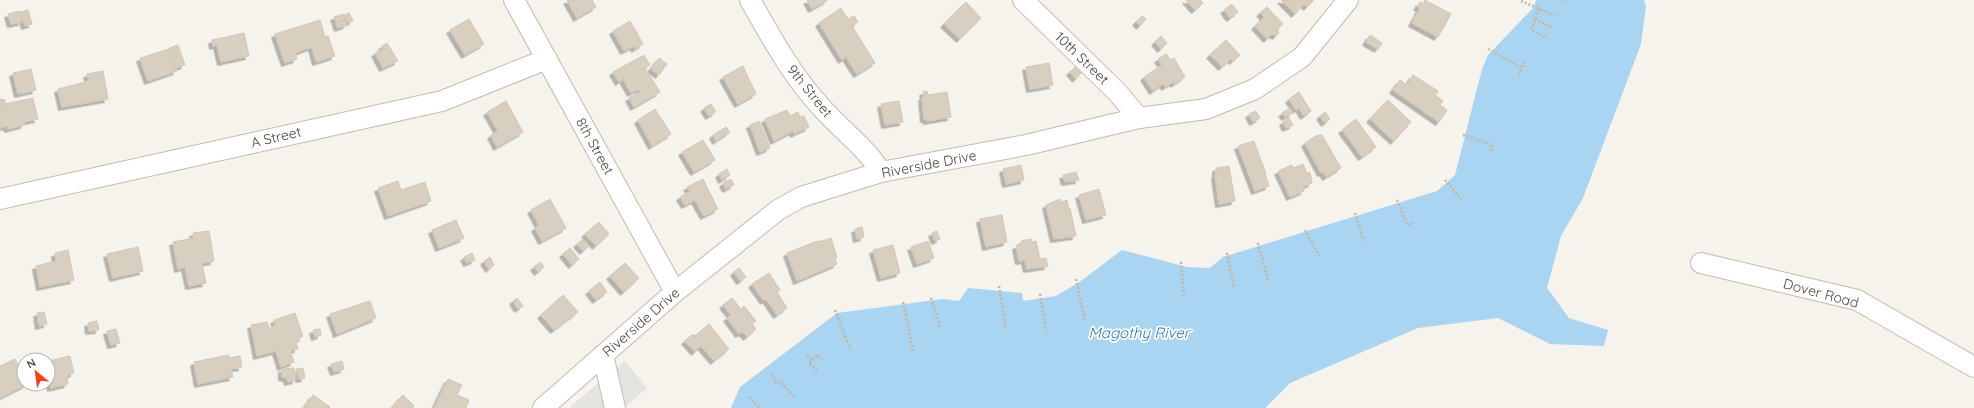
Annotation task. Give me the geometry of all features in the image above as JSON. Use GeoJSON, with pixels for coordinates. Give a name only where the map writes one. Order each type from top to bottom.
{"type":"FeatureCollection","features":[{"type":"Feature","properties":{"kind":"street","name":"8th Street"},"geometry":{"type":"LineString","coordinates":[[514,0],[675,292]]}},
{"type":"Feature","properties":{"kind":"street","name":"9th Street"},"geometry":{"type":"LineString","coordinates":[[750,0],[790,68],[821,107],[871,155],[881,172]]}},
{"type":"Feature","properties":{"kind":"street","name":"10th Street"},"geometry":{"type":"LineString","coordinates":[[1023,0],[1117,92],[1139,118]]}},
{"type":"Feature","properties":{"kind":"street","name":"Riverside Drive"},"geometry":{"type":"LineString","coordinates":[[543,408],[675,292],[778,210],[801,198],[881,172],[1026,145],[1139,118],[1206,109],[1256,90],[1302,57],[1348,0]]}},
{"type":"Feature","properties":{"kind":"street","name":"A Street"},"geometry":{"type":"LineString","coordinates":[[0,199],[442,101],[547,59]]}},
{"type":"Feature","properties":{"kind":"street","name":"Dover Road"},"geometry":{"type":"LineString","coordinates":[[1701,263],[1857,300],[1974,368]]}},
{"type":"Feature","properties":{"kind":"street"},"geometry":{"type":"LineString","coordinates":[[603,355],[615,408]]}},
{"type":"Feature","properties":{"kind":"path"},"geometry":{"type":"LineString","coordinates":[[1521,1],[1556,16]]}},
{"type":"Feature","properties":{"kind":"path"},"geometry":{"type":"LineString","coordinates":[[1539,9],[1531,30],[1545,37]]}},
{"type":"Feature","properties":{"kind":"path"},"geometry":{"type":"LineString","coordinates":[[1535,19],[1551,27]]}},
{"type":"Feature","properties":{"kind":"path"},"geometry":{"type":"LineString","coordinates":[[1488,50],[1522,68]]}},
{"type":"Feature","properties":{"kind":"path"},"geometry":{"type":"LineString","coordinates":[[1519,75],[1525,62]]}},
{"type":"Feature","properties":{"kind":"path"},"geometry":{"type":"LineString","coordinates":[[1463,135],[1493,145],[1490,153]]}},
{"type":"Feature","properties":{"kind":"path"},"geometry":{"type":"LineString","coordinates":[[1445,180],[1461,199]]}},
{"type":"Feature","properties":{"kind":"path"},"geometry":{"type":"LineString","coordinates":[[1397,200],[1407,225],[1413,223]]}},
{"type":"Feature","properties":{"kind":"path"},"geometry":{"type":"LineString","coordinates":[[1355,214],[1364,240]]}},
{"type":"Feature","properties":{"kind":"path"},"geometry":{"type":"LineString","coordinates":[[1305,230],[1319,256]]}},
{"type":"Feature","properties":{"kind":"path"},"geometry":{"type":"LineString","coordinates":[[1258,243],[1268,280]]}},
{"type":"Feature","properties":{"kind":"path"},"geometry":{"type":"LineString","coordinates":[[1227,253],[1234,288]]}},
{"type":"Feature","properties":{"kind":"path"},"geometry":{"type":"LineString","coordinates":[[1181,262],[1184,298]]}},
{"type":"Feature","properties":{"kind":"path"},"geometry":{"type":"LineString","coordinates":[[1076,279],[1085,321]]}},
{"type":"Feature","properties":{"kind":"path"},"geometry":{"type":"LineString","coordinates":[[999,286],[1006,330]]}},
{"type":"Feature","properties":{"kind":"path"},"geometry":{"type":"LineString","coordinates":[[1040,294],[1046,331]]}},
{"type":"Feature","properties":{"kind":"path"},"geometry":{"type":"LineString","coordinates":[[931,298],[940,327]]}},
{"type":"Feature","properties":{"kind":"path"},"geometry":{"type":"LineString","coordinates":[[902,302],[913,351]]}},
{"type":"Feature","properties":{"kind":"path"},"geometry":{"type":"LineString","coordinates":[[835,310],[851,351]]}},
{"type":"Feature","properties":{"kind":"path"},"geometry":{"type":"LineString","coordinates":[[807,356],[813,359]]}},
{"type":"Feature","properties":{"kind":"path"},"geometry":{"type":"LineString","coordinates":[[817,371],[809,363],[817,356],[822,360]]}},
{"type":"Feature","properties":{"kind":"path"},"geometry":{"type":"LineString","coordinates":[[772,374],[776,383],[780,382],[795,398]]}},
{"type":"Feature","properties":{"kind":"path"},"geometry":{"type":"LineString","coordinates":[[749,397],[759,408]]}},
{"type":"Feature","properties":{"kind":"shaded area"},"geometry":{"type":"Polygon","coordinates":[[[625,361],[647,388],[623,408],[569,408],[625,361]]]}},
{"type":"Feature","properties":{"kind":"water","name":"Magothy River"},"geometry":{"type":"Polygon","coordinates":[[[1536,0],[1644,0],[1646,6],[1641,44],[1583,198],[1561,236],[1547,288],[1569,318],[1608,330],[1604,346],[1550,344],[1498,318],[1418,328],[1290,383],[1265,408],[731,408],[740,387],[837,313],[943,299],[959,301],[968,288],[1022,293],[1023,301],[1056,296],[1081,281],[1122,250],[1187,267],[1210,268],[1223,257],[1437,191],[1455,175],[1482,69],[1488,55],[1534,7],[1536,0]]]}},
{"type":"Feature","properties":{"kind":"building"},"geometry":{"type":"Polygon","coordinates":[[[567,0],[592,0],[596,7],[577,18],[567,0]]]}},
{"type":"Feature","properties":{"kind":"building"},"geometry":{"type":"Polygon","coordinates":[[[807,0],[828,0],[812,9],[807,0]]]}},
{"type":"Feature","properties":{"kind":"building"},"geometry":{"type":"Polygon","coordinates":[[[1186,0],[1200,0],[1203,3],[1195,10],[1186,0]]]}},
{"type":"Feature","properties":{"kind":"building"},"geometry":{"type":"Polygon","coordinates":[[[1281,0],[1313,1],[1307,7],[1304,4],[1295,14],[1281,0]]]}},
{"type":"Feature","properties":{"kind":"building"},"geometry":{"type":"Polygon","coordinates":[[[1425,0],[1451,14],[1438,37],[1412,23],[1420,8],[1417,7],[1420,2],[1423,4],[1425,0]]]}},
{"type":"Feature","properties":{"kind":"building"},"geometry":{"type":"Polygon","coordinates":[[[966,2],[981,18],[960,39],[944,24],[966,2]]]}},
{"type":"Feature","properties":{"kind":"building"},"geometry":{"type":"Polygon","coordinates":[[[1232,4],[1238,12],[1230,18],[1224,10],[1232,4]]]}},
{"type":"Feature","properties":{"kind":"building"},"geometry":{"type":"Polygon","coordinates":[[[1267,7],[1283,24],[1277,29],[1279,33],[1276,36],[1272,34],[1267,39],[1255,26],[1264,17],[1260,13],[1267,7]]]}},
{"type":"Feature","properties":{"kind":"building"},"geometry":{"type":"Polygon","coordinates":[[[841,8],[848,19],[854,16],[858,22],[852,26],[875,63],[857,74],[846,57],[842,60],[819,23],[841,8]]]}},
{"type":"Feature","properties":{"kind":"building"},"geometry":{"type":"Polygon","coordinates":[[[28,10],[32,24],[25,26],[21,12],[28,10]]]}},
{"type":"Feature","properties":{"kind":"building"},"geometry":{"type":"Polygon","coordinates":[[[20,11],[22,22],[11,24],[8,14],[20,11]]]}},
{"type":"Feature","properties":{"kind":"building"},"geometry":{"type":"Polygon","coordinates":[[[349,13],[353,21],[348,23],[344,15],[349,13]]]}},
{"type":"Feature","properties":{"kind":"building"},"geometry":{"type":"Polygon","coordinates":[[[343,14],[345,19],[336,22],[334,17],[343,14]]]}},
{"type":"Feature","properties":{"kind":"building"},"geometry":{"type":"Polygon","coordinates":[[[1142,16],[1146,19],[1140,26],[1136,22],[1142,16]]]}},
{"type":"Feature","properties":{"kind":"building"},"geometry":{"type":"Polygon","coordinates":[[[469,19],[484,44],[465,55],[450,30],[469,19]]]}},
{"type":"Feature","properties":{"kind":"building"},"geometry":{"type":"Polygon","coordinates":[[[320,20],[325,37],[328,36],[335,56],[316,62],[312,47],[295,53],[297,59],[285,63],[275,34],[320,20]]]}},
{"type":"Feature","properties":{"kind":"building"},"geometry":{"type":"Polygon","coordinates":[[[345,20],[347,25],[338,28],[336,23],[345,20]]]}},
{"type":"Feature","properties":{"kind":"building"},"geometry":{"type":"Polygon","coordinates":[[[630,21],[643,44],[635,49],[634,46],[624,51],[613,31],[630,21]]]}},
{"type":"Feature","properties":{"kind":"building"},"geometry":{"type":"Polygon","coordinates":[[[244,33],[249,56],[221,62],[217,45],[213,46],[212,40],[244,33]]]}},
{"type":"Feature","properties":{"kind":"building"},"geometry":{"type":"Polygon","coordinates":[[[1370,35],[1382,43],[1378,49],[1366,42],[1370,35]]]}},
{"type":"Feature","properties":{"kind":"building"},"geometry":{"type":"Polygon","coordinates":[[[1161,36],[1167,43],[1161,49],[1155,42],[1161,36]]]}},
{"type":"Feature","properties":{"kind":"building"},"geometry":{"type":"Polygon","coordinates":[[[1226,40],[1240,55],[1233,61],[1231,59],[1222,67],[1210,55],[1226,40]]]}},
{"type":"Feature","properties":{"kind":"building"},"geometry":{"type":"Polygon","coordinates":[[[387,43],[398,61],[383,68],[375,53],[383,49],[382,46],[387,43]]]}},
{"type":"Feature","properties":{"kind":"building"},"geometry":{"type":"Polygon","coordinates":[[[178,45],[185,65],[176,68],[169,48],[178,45]]]}},
{"type":"Feature","properties":{"kind":"building"},"geometry":{"type":"Polygon","coordinates":[[[169,49],[177,71],[148,81],[140,58],[169,49]]]}},
{"type":"Feature","properties":{"kind":"building"},"geometry":{"type":"Polygon","coordinates":[[[1166,54],[1171,60],[1174,58],[1185,77],[1174,84],[1173,82],[1165,87],[1163,84],[1153,91],[1144,77],[1162,65],[1158,59],[1166,54]]]}},
{"type":"Feature","properties":{"kind":"building"},"geometry":{"type":"Polygon","coordinates":[[[644,55],[650,65],[645,68],[660,92],[634,107],[629,98],[640,92],[639,89],[631,93],[623,79],[619,82],[613,72],[644,55]]]}},
{"type":"Feature","properties":{"kind":"building"},"geometry":{"type":"Polygon","coordinates":[[[659,58],[667,64],[659,75],[651,69],[659,58]]]}},
{"type":"Feature","properties":{"kind":"building"},"geometry":{"type":"Polygon","coordinates":[[[1049,63],[1053,85],[1030,89],[1026,67],[1049,63]]]}},
{"type":"Feature","properties":{"kind":"building"},"geometry":{"type":"Polygon","coordinates":[[[743,66],[756,94],[738,104],[723,77],[743,66]]]}},
{"type":"Feature","properties":{"kind":"building"},"geometry":{"type":"Polygon","coordinates":[[[1075,67],[1081,73],[1076,79],[1070,72],[1075,67]]]}},
{"type":"Feature","properties":{"kind":"building"},"geometry":{"type":"Polygon","coordinates":[[[31,69],[36,90],[18,94],[13,73],[31,69]]]}},
{"type":"Feature","properties":{"kind":"building"},"geometry":{"type":"Polygon","coordinates":[[[103,71],[108,99],[62,107],[58,89],[89,81],[87,74],[103,71]]]}},
{"type":"Feature","properties":{"kind":"building"},"geometry":{"type":"Polygon","coordinates":[[[1413,75],[1438,91],[1435,95],[1443,101],[1440,105],[1447,110],[1439,122],[1393,90],[1400,80],[1407,85],[1413,75]]]}},
{"type":"Feature","properties":{"kind":"building"},"geometry":{"type":"Polygon","coordinates":[[[927,91],[928,95],[947,92],[951,117],[927,121],[924,119],[922,97],[924,97],[923,92],[927,91]]]}},
{"type":"Feature","properties":{"kind":"building"},"geometry":{"type":"Polygon","coordinates":[[[1299,92],[1311,111],[1304,116],[1299,108],[1296,110],[1289,99],[1299,92]]]}},
{"type":"Feature","properties":{"kind":"building"},"geometry":{"type":"Polygon","coordinates":[[[33,98],[38,119],[24,122],[24,125],[8,129],[7,126],[0,128],[0,99],[5,100],[5,104],[33,98]]]}},
{"type":"Feature","properties":{"kind":"building"},"geometry":{"type":"Polygon","coordinates":[[[1388,100],[1411,122],[1394,141],[1370,119],[1388,100]]]}},
{"type":"Feature","properties":{"kind":"building"},"geometry":{"type":"Polygon","coordinates":[[[506,101],[523,132],[497,147],[491,135],[498,131],[487,112],[506,101]]]}},
{"type":"Feature","properties":{"kind":"building"},"geometry":{"type":"Polygon","coordinates":[[[899,101],[903,122],[885,125],[881,104],[899,101]]]}},
{"type":"Feature","properties":{"kind":"building"},"geometry":{"type":"Polygon","coordinates":[[[711,104],[716,112],[709,116],[704,108],[711,104]]]}},
{"type":"Feature","properties":{"kind":"building"},"geometry":{"type":"Polygon","coordinates":[[[1290,108],[1293,113],[1285,117],[1282,113],[1290,108]]]}},
{"type":"Feature","properties":{"kind":"building"},"geometry":{"type":"Polygon","coordinates":[[[655,109],[671,134],[652,146],[638,120],[655,109]]]}},
{"type":"Feature","properties":{"kind":"building"},"geometry":{"type":"Polygon","coordinates":[[[787,110],[790,116],[798,112],[800,117],[804,116],[809,127],[794,134],[793,131],[774,141],[765,119],[787,110]]]}},
{"type":"Feature","properties":{"kind":"building"},"geometry":{"type":"Polygon","coordinates":[[[1256,111],[1260,118],[1253,122],[1249,114],[1256,111]]]}},
{"type":"Feature","properties":{"kind":"building"},"geometry":{"type":"Polygon","coordinates":[[[1325,112],[1330,119],[1325,123],[1320,116],[1325,112]]]}},
{"type":"Feature","properties":{"kind":"building"},"geometry":{"type":"Polygon","coordinates":[[[1289,118],[1293,125],[1286,128],[1283,122],[1289,118]]]}},
{"type":"Feature","properties":{"kind":"building"},"geometry":{"type":"Polygon","coordinates":[[[1356,119],[1376,147],[1362,157],[1342,130],[1356,119]]]}},
{"type":"Feature","properties":{"kind":"building"},"geometry":{"type":"Polygon","coordinates":[[[759,121],[770,148],[760,152],[750,125],[759,121]]]}},
{"type":"Feature","properties":{"kind":"building"},"geometry":{"type":"Polygon","coordinates":[[[726,127],[730,132],[716,141],[713,135],[726,127]]]}},
{"type":"Feature","properties":{"kind":"building"},"geometry":{"type":"Polygon","coordinates":[[[1322,135],[1341,168],[1326,177],[1323,172],[1321,173],[1305,143],[1316,136],[1322,135]]]}},
{"type":"Feature","properties":{"kind":"building"},"geometry":{"type":"Polygon","coordinates":[[[703,140],[715,160],[694,172],[682,152],[703,140]]]}},
{"type":"Feature","properties":{"kind":"building"},"geometry":{"type":"Polygon","coordinates":[[[1254,141],[1269,186],[1255,191],[1238,146],[1254,141]]]}},
{"type":"Feature","properties":{"kind":"building"},"geometry":{"type":"Polygon","coordinates":[[[1303,164],[1307,173],[1310,172],[1312,183],[1303,187],[1304,191],[1290,197],[1278,171],[1292,165],[1293,168],[1303,164]]]}},
{"type":"Feature","properties":{"kind":"building"},"geometry":{"type":"Polygon","coordinates":[[[1021,165],[1024,180],[1006,184],[1003,169],[1021,165]]]}},
{"type":"Feature","properties":{"kind":"building"},"geometry":{"type":"Polygon","coordinates":[[[1229,166],[1235,201],[1219,204],[1215,175],[1216,168],[1229,166]]]}},
{"type":"Feature","properties":{"kind":"building"},"geometry":{"type":"Polygon","coordinates":[[[727,169],[730,175],[722,180],[719,174],[727,169]]]}},
{"type":"Feature","properties":{"kind":"building"},"geometry":{"type":"Polygon","coordinates":[[[1076,172],[1079,180],[1065,182],[1063,175],[1076,172]]]}},
{"type":"Feature","properties":{"kind":"building"},"geometry":{"type":"Polygon","coordinates":[[[703,179],[718,209],[704,216],[695,200],[685,205],[680,197],[690,191],[687,187],[703,179]]]}},
{"type":"Feature","properties":{"kind":"building"},"geometry":{"type":"Polygon","coordinates":[[[731,179],[734,185],[726,189],[723,183],[731,179]]]}},
{"type":"Feature","properties":{"kind":"building"},"geometry":{"type":"Polygon","coordinates":[[[398,181],[401,190],[425,182],[431,201],[388,216],[378,188],[398,181]]]}},
{"type":"Feature","properties":{"kind":"building"},"geometry":{"type":"Polygon","coordinates":[[[1099,189],[1106,215],[1086,220],[1079,195],[1099,189]]]}},
{"type":"Feature","properties":{"kind":"building"},"geometry":{"type":"Polygon","coordinates":[[[550,199],[566,228],[542,241],[535,228],[539,225],[531,210],[550,199]]]}},
{"type":"Feature","properties":{"kind":"building"},"geometry":{"type":"Polygon","coordinates":[[[1060,199],[1061,202],[1067,200],[1076,236],[1054,239],[1046,205],[1060,199]]]}},
{"type":"Feature","properties":{"kind":"building"},"geometry":{"type":"Polygon","coordinates":[[[1002,215],[1007,242],[986,247],[980,219],[1002,215]]]}},
{"type":"Feature","properties":{"kind":"building"},"geometry":{"type":"Polygon","coordinates":[[[456,220],[464,238],[439,248],[432,230],[456,220]]]}},
{"type":"Feature","properties":{"kind":"building"},"geometry":{"type":"Polygon","coordinates":[[[599,222],[609,234],[596,246],[585,234],[599,222]]]}},
{"type":"Feature","properties":{"kind":"building"},"geometry":{"type":"Polygon","coordinates":[[[862,227],[864,237],[857,239],[855,229],[862,227]]]}},
{"type":"Feature","properties":{"kind":"building"},"geometry":{"type":"Polygon","coordinates":[[[209,231],[214,261],[202,263],[206,283],[189,286],[185,267],[178,269],[173,242],[194,238],[193,233],[209,231]]]}},
{"type":"Feature","properties":{"kind":"building"},"geometry":{"type":"Polygon","coordinates":[[[937,231],[940,239],[935,241],[932,233],[937,231]]]}},
{"type":"Feature","properties":{"kind":"building"},"geometry":{"type":"Polygon","coordinates":[[[831,238],[837,257],[835,258],[837,264],[797,281],[787,253],[817,241],[831,238]]]}},
{"type":"Feature","properties":{"kind":"building"},"geometry":{"type":"Polygon","coordinates":[[[583,239],[589,246],[583,251],[577,244],[583,239]]]}},
{"type":"Feature","properties":{"kind":"building"},"geometry":{"type":"Polygon","coordinates":[[[1031,239],[1032,242],[1036,241],[1040,259],[1046,258],[1048,266],[1027,269],[1025,260],[1019,261],[1016,246],[1022,244],[1021,241],[1031,239]]]}},
{"type":"Feature","properties":{"kind":"building"},"geometry":{"type":"Polygon","coordinates":[[[928,241],[934,258],[917,264],[911,247],[928,241]]]}},
{"type":"Feature","properties":{"kind":"building"},"geometry":{"type":"Polygon","coordinates":[[[893,245],[900,273],[881,278],[873,250],[893,245]]]}},
{"type":"Feature","properties":{"kind":"building"},"geometry":{"type":"Polygon","coordinates":[[[138,247],[143,271],[113,278],[107,254],[138,247]]]}},
{"type":"Feature","properties":{"kind":"building"},"geometry":{"type":"Polygon","coordinates":[[[570,248],[579,259],[572,265],[563,254],[570,248]]]}},
{"type":"Feature","properties":{"kind":"building"},"geometry":{"type":"Polygon","coordinates":[[[68,250],[74,280],[40,287],[36,266],[56,261],[55,253],[68,250]]]}},
{"type":"Feature","properties":{"kind":"building"},"geometry":{"type":"Polygon","coordinates":[[[472,253],[475,260],[467,263],[464,257],[472,253]]]}},
{"type":"Feature","properties":{"kind":"building"},"geometry":{"type":"Polygon","coordinates":[[[490,257],[494,265],[489,269],[484,261],[490,257]]]}},
{"type":"Feature","properties":{"kind":"building"},"geometry":{"type":"Polygon","coordinates":[[[540,262],[544,267],[538,272],[534,267],[540,262]]]}},
{"type":"Feature","properties":{"kind":"building"},"geometry":{"type":"Polygon","coordinates":[[[625,263],[639,278],[624,292],[610,276],[625,263]]]}},
{"type":"Feature","properties":{"kind":"building"},"geometry":{"type":"Polygon","coordinates":[[[739,268],[746,277],[740,281],[734,272],[739,268]]]}},
{"type":"Feature","properties":{"kind":"building"},"geometry":{"type":"Polygon","coordinates":[[[769,273],[780,290],[777,292],[787,308],[777,315],[766,299],[764,301],[752,284],[769,273]]]}},
{"type":"Feature","properties":{"kind":"building"},"geometry":{"type":"Polygon","coordinates":[[[600,282],[607,292],[596,300],[589,291],[600,282]]]}},
{"type":"Feature","properties":{"kind":"building"},"geometry":{"type":"Polygon","coordinates":[[[563,295],[578,312],[554,330],[541,315],[563,295]]]}},
{"type":"Feature","properties":{"kind":"building"},"geometry":{"type":"Polygon","coordinates":[[[517,298],[523,306],[518,309],[513,301],[517,298]]]}},
{"type":"Feature","properties":{"kind":"building"},"geometry":{"type":"Polygon","coordinates":[[[732,298],[741,309],[744,306],[756,321],[752,324],[756,329],[747,337],[742,332],[739,334],[727,318],[731,315],[723,305],[732,298]]]}},
{"type":"Feature","properties":{"kind":"building"},"geometry":{"type":"Polygon","coordinates":[[[370,301],[376,318],[337,334],[330,314],[370,301]]]}},
{"type":"Feature","properties":{"kind":"building"},"geometry":{"type":"Polygon","coordinates":[[[44,312],[47,324],[39,326],[37,313],[44,312]]]}},
{"type":"Feature","properties":{"kind":"building"},"geometry":{"type":"Polygon","coordinates":[[[295,313],[303,336],[299,338],[300,341],[296,342],[298,349],[290,351],[294,362],[281,367],[276,351],[257,356],[251,325],[267,322],[269,328],[276,325],[274,320],[295,313]]]}},
{"type":"Feature","properties":{"kind":"building"},"geometry":{"type":"Polygon","coordinates":[[[97,321],[99,330],[89,331],[88,323],[97,321]]]}},
{"type":"Feature","properties":{"kind":"building"},"geometry":{"type":"Polygon","coordinates":[[[709,324],[729,349],[714,361],[701,346],[695,352],[685,341],[693,334],[695,336],[709,324]]]}},
{"type":"Feature","properties":{"kind":"building"},"geometry":{"type":"Polygon","coordinates":[[[116,329],[120,343],[111,345],[107,331],[116,329]]]}},
{"type":"Feature","properties":{"kind":"building"},"geometry":{"type":"Polygon","coordinates":[[[320,329],[321,335],[315,337],[313,330],[320,329]]]}},
{"type":"Feature","properties":{"kind":"building"},"geometry":{"type":"Polygon","coordinates":[[[229,355],[229,358],[240,356],[242,367],[231,369],[233,377],[198,384],[194,362],[229,355]]]}},
{"type":"Feature","properties":{"kind":"building"},"geometry":{"type":"Polygon","coordinates":[[[70,356],[74,373],[67,375],[68,384],[56,387],[56,359],[70,356]]]}},
{"type":"Feature","properties":{"kind":"building"},"geometry":{"type":"Polygon","coordinates":[[[15,359],[16,361],[16,390],[0,398],[0,366],[15,359]]]}},
{"type":"Feature","properties":{"kind":"building"},"geometry":{"type":"Polygon","coordinates":[[[342,361],[344,369],[334,372],[331,364],[342,361]]]}},
{"type":"Feature","properties":{"kind":"building"},"geometry":{"type":"Polygon","coordinates":[[[294,368],[296,380],[288,382],[287,378],[282,377],[282,369],[294,368]]]}},
{"type":"Feature","properties":{"kind":"building"},"geometry":{"type":"Polygon","coordinates":[[[303,368],[305,378],[299,379],[296,369],[303,368]]]}},
{"type":"Feature","properties":{"kind":"building"},"geometry":{"type":"Polygon","coordinates":[[[448,379],[462,385],[457,395],[469,400],[466,408],[434,408],[448,379]]]}},
{"type":"Feature","properties":{"kind":"building"},"geometry":{"type":"Polygon","coordinates":[[[313,395],[330,407],[304,408],[313,395]]]}},
{"type":"Feature","properties":{"kind":"building"},"geometry":{"type":"Polygon","coordinates":[[[403,395],[414,406],[412,408],[391,408],[403,395]]]}}]}
